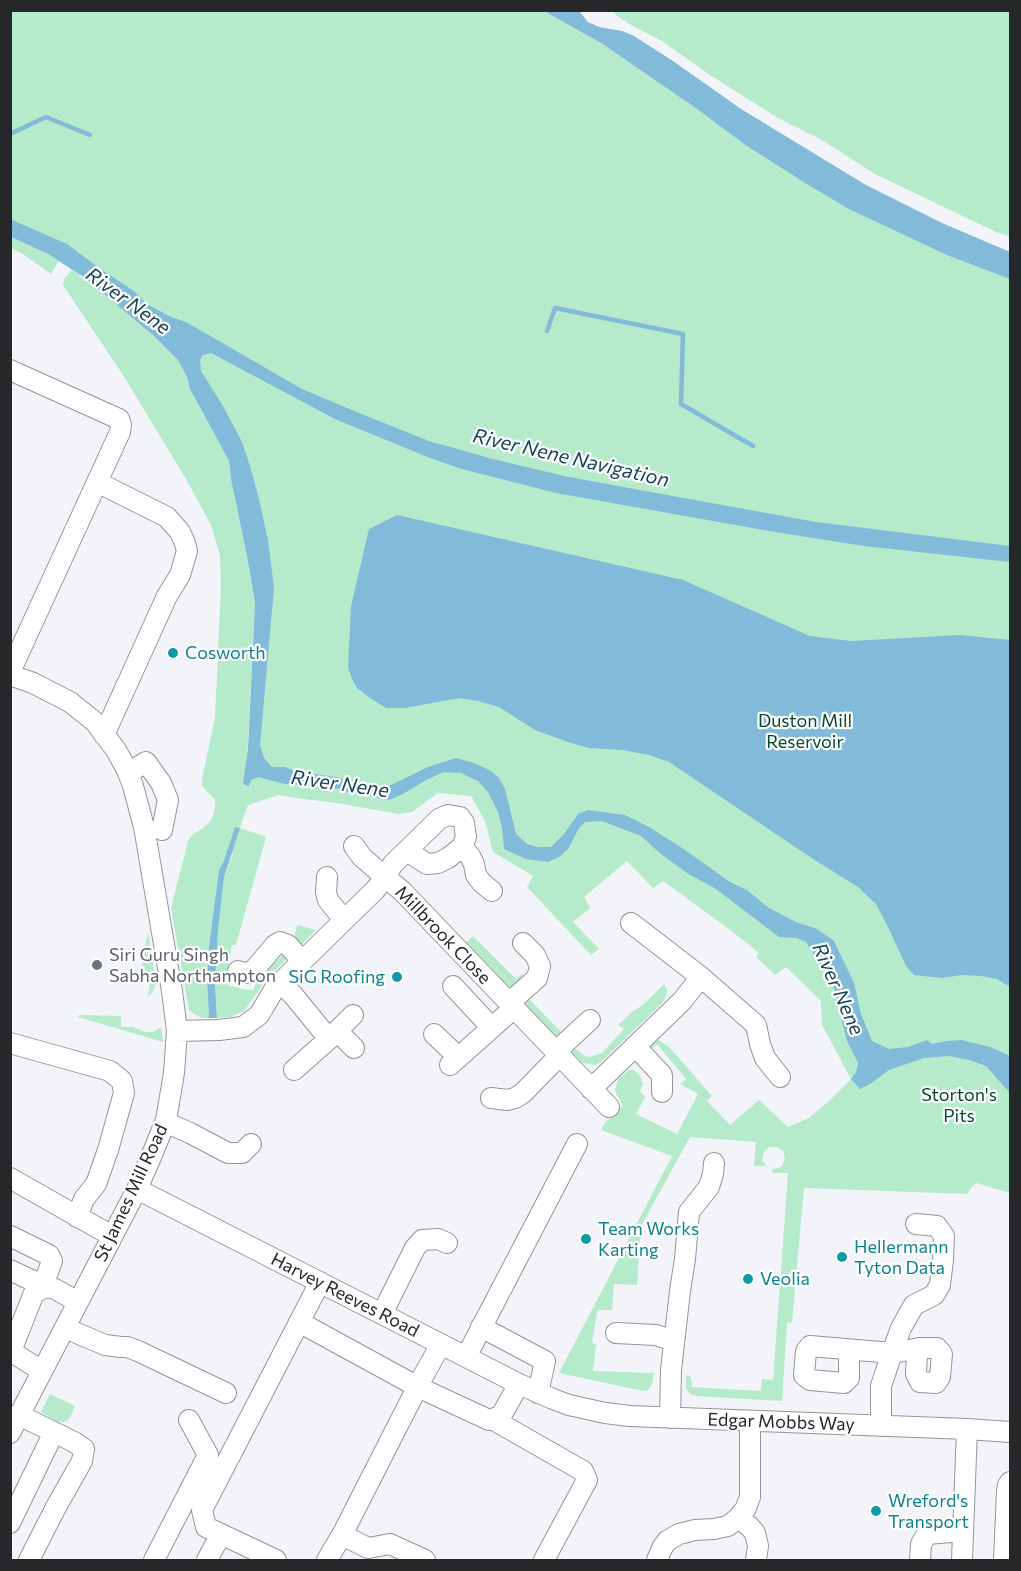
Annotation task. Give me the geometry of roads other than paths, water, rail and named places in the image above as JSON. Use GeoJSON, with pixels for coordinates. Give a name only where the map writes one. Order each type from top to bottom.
{"type":"FeatureCollection","features":[{"type":"Feature","properties":{"kind":"street"},"geometry":{"type":"LineString","coordinates":[[10,370],[119,419],[121,425],[120,432],[10,673]]}},
{"type":"Feature","properties":{"kind":"street"},"geometry":{"type":"LineString","coordinates":[[97,483],[167,517],[180,532],[187,551],[180,575],[167,596],[105,735]]}},
{"type":"Feature","properties":{"kind":"street","name":"St James Mill Road"},"geometry":{"type":"LineString","coordinates":[[10,673],[70,702],[94,722],[116,750],[128,773],[144,827],[177,1030],[174,1073],[165,1122],[137,1189],[15,1424]]}},
{"type":"Feature","properties":{"kind":"street"},"geometry":{"type":"LineString","coordinates":[[128,773],[146,762],[161,783],[168,800],[162,830]]}},
{"type":"Feature","properties":{"kind":"street"},"geometry":{"type":"LineString","coordinates":[[354,846],[362,857],[385,877],[393,864],[406,851],[439,819],[448,815],[460,817],[465,823],[466,837],[462,847],[438,863],[427,864],[406,851]]}},
{"type":"Feature","properties":{"kind":"street"},"geometry":{"type":"LineString","coordinates":[[462,847],[470,856],[476,875],[492,891]]}},
{"type":"Feature","properties":{"kind":"street"},"geometry":{"type":"LineString","coordinates":[[327,877],[328,900],[344,920]]}},
{"type":"Feature","properties":{"kind":"street","name":"Millbrook Close"},"geometry":{"type":"LineString","coordinates":[[177,1030],[219,1030],[243,1026],[259,1015],[280,982],[375,890],[385,877],[402,891],[609,1107]]}},
{"type":"Feature","properties":{"kind":"street"},"geometry":{"type":"LineString","coordinates":[[631,923],[701,977],[756,1025],[765,1058],[780,1077]]}},
{"type":"Feature","properties":{"kind":"street"},"geometry":{"type":"LineString","coordinates":[[238,971],[245,973],[253,970],[280,942],[288,945],[302,961]]}},
{"type":"Feature","properties":{"kind":"street"},"geometry":{"type":"LineString","coordinates":[[434,1034],[454,1061],[491,1027],[537,978],[540,966],[536,955],[523,943]]}},
{"type":"Feature","properties":{"kind":"street"},"geometry":{"type":"LineString","coordinates":[[591,1089],[682,1001],[701,977]]}},
{"type":"Feature","properties":{"kind":"street"},"geometry":{"type":"LineString","coordinates":[[280,982],[333,1035],[354,1048]]}},
{"type":"Feature","properties":{"kind":"street"},"geometry":{"type":"LineString","coordinates":[[453,986],[491,1027]]}},
{"type":"Feature","properties":{"kind":"street"},"geometry":{"type":"LineString","coordinates":[[294,1070],[353,1016]]}},
{"type":"Feature","properties":{"kind":"street"},"geometry":{"type":"LineString","coordinates":[[491,1098],[507,1100],[523,1093],[558,1055],[565,1043],[590,1020]]}},
{"type":"Feature","properties":{"kind":"street"},"geometry":{"type":"LineString","coordinates":[[10,1043],[110,1071],[122,1081],[124,1093],[108,1150],[96,1184],[84,1199],[77,1217]]}},
{"type":"Feature","properties":{"kind":"street"},"geometry":{"type":"LineString","coordinates":[[635,1046],[662,1075],[662,1092]]}},
{"type":"Feature","properties":{"kind":"street"},"geometry":{"type":"LineString","coordinates":[[165,1122],[228,1153],[242,1153],[251,1144]]}},
{"type":"Feature","properties":{"kind":"street"},"geometry":{"type":"LineString","coordinates":[[466,1357],[577,1144]]}},
{"type":"Feature","properties":{"kind":"street"},"geometry":{"type":"LineString","coordinates":[[670,1418],[670,1370],[685,1259],[688,1212],[708,1187],[714,1163]]}},
{"type":"Feature","properties":{"kind":"street"},"geometry":{"type":"LineString","coordinates":[[10,1178],[112,1236]]}},
{"type":"Feature","properties":{"kind":"street","name":"Harvey Reeves Road"},"geometry":{"type":"LineString","coordinates":[[137,1189],[545,1396]]}},
{"type":"Feature","properties":{"kind":"street"},"geometry":{"type":"LineString","coordinates":[[881,1426],[881,1386],[901,1329],[914,1305],[934,1295],[940,1286],[944,1236],[937,1226],[916,1224]]}},
{"type":"Feature","properties":{"kind":"street"},"geometry":{"type":"LineString","coordinates":[[10,1236],[48,1255],[52,1261],[45,1280],[46,1287]]}},
{"type":"Feature","properties":{"kind":"street"},"geometry":{"type":"LineString","coordinates":[[382,1314],[415,1248],[422,1240],[438,1239],[447,1243]]}},
{"type":"Feature","properties":{"kind":"street"},"geometry":{"type":"LineString","coordinates":[[10,1270],[55,1289],[78,1302]]}},
{"type":"Feature","properties":{"kind":"street"},"geometry":{"type":"LineString","coordinates":[[276,1560],[206,1527],[202,1510],[320,1282]]}},
{"type":"Feature","properties":{"kind":"street"},"geometry":{"type":"LineString","coordinates":[[42,1371],[18,1356],[12,1346],[34,1293],[46,1287]]}},
{"type":"Feature","properties":{"kind":"street"},"geometry":{"type":"LineString","coordinates":[[299,1322],[418,1387],[489,1420],[501,1416],[519,1384]]}},
{"type":"Feature","properties":{"kind":"street"},"geometry":{"type":"LineString","coordinates":[[481,1327],[545,1361],[545,1396]]}},
{"type":"Feature","properties":{"kind":"street"},"geometry":{"type":"LineString","coordinates":[[65,1328],[105,1344],[138,1351],[226,1393]]}},
{"type":"Feature","properties":{"kind":"street"},"geometry":{"type":"LineString","coordinates":[[616,1333],[656,1335],[674,1341]]}},
{"type":"Feature","properties":{"kind":"street"},"geometry":{"type":"LineString","coordinates":[[327,1560],[441,1344]]}},
{"type":"Feature","properties":{"kind":"street"},"geometry":{"type":"LineString","coordinates":[[847,1350],[892,1353],[920,1348]]}},
{"type":"Feature","properties":{"kind":"street","name":"Edgar Mobbs Way"},"geometry":{"type":"LineString","coordinates":[[545,1396],[583,1409],[605,1413],[670,1418],[1011,1432]]}},
{"type":"Feature","properties":{"kind":"street"},"geometry":{"type":"LineString","coordinates":[[492,1419],[584,1471],[587,1480],[544,1560]]}},
{"type":"Feature","properties":{"kind":"street"},"geometry":{"type":"LineString","coordinates":[[154,1560],[208,1455],[189,1420]]}},
{"type":"Feature","properties":{"kind":"street"},"geometry":{"type":"LineString","coordinates":[[657,1560],[667,1541],[679,1534],[695,1530],[728,1526],[746,1508],[750,1497],[750,1421]]}},
{"type":"Feature","properties":{"kind":"street"},"geometry":{"type":"LineString","coordinates":[[15,1424],[54,1432],[84,1449],[82,1461],[29,1560]]}},
{"type":"Feature","properties":{"kind":"street"},"geometry":{"type":"LineString","coordinates":[[962,1560],[967,1429]]}},
{"type":"Feature","properties":{"kind":"street"},"geometry":{"type":"LineString","coordinates":[[10,1524],[54,1432]]}},
{"type":"Feature","properties":{"kind":"street"},"geometry":{"type":"LineString","coordinates":[[1004,1560],[1007,1491],[1011,1482]]}},
{"type":"Feature","properties":{"kind":"street"},"geometry":{"type":"LineString","coordinates":[[738,1518],[755,1533],[758,1546],[756,1560]]}},
{"type":"Feature","properties":{"kind":"street"},"geometry":{"type":"LineString","coordinates":[[920,1560],[921,1545],[927,1534],[963,1531]]}},
{"type":"Feature","properties":{"kind":"street"},"geometry":{"type":"LineString","coordinates":[[207,1560],[221,1534]]}},
{"type":"Feature","properties":{"kind":"street"},"geometry":{"type":"LineString","coordinates":[[342,1535],[368,1548],[390,1544],[424,1560]]}},
{"type":"Feature","properties":{"kind":"water"},"geometry":{"type":"Polygon","coordinates":[[[544,11],[579,11],[588,22],[599,27],[622,31],[634,36],[741,109],[866,185],[942,223],[1010,252],[1010,279],[947,255],[849,209],[744,144],[601,43],[544,11]]]}},
{"type":"Feature","properties":{"kind":"water","name":"River Nene"},"geometry":{"type":"Polygon","coordinates":[[[10,219],[67,244],[135,292],[147,304],[186,322],[302,389],[429,441],[564,476],[816,522],[1010,546],[1010,562],[864,546],[556,493],[462,469],[430,458],[335,419],[211,353],[203,355],[200,360],[201,371],[242,442],[259,499],[268,540],[274,588],[260,745],[264,758],[272,767],[285,767],[297,772],[336,777],[367,787],[389,786],[428,767],[456,758],[474,763],[491,771],[499,778],[505,789],[516,834],[527,844],[537,847],[551,847],[564,834],[578,814],[588,810],[625,815],[649,827],[730,882],[747,890],[769,908],[796,922],[817,929],[834,941],[854,983],[861,1014],[872,1041],[889,1049],[908,1047],[927,1040],[932,1044],[962,1040],[990,1047],[1010,1056],[1010,1093],[986,1066],[949,1056],[924,1058],[889,1070],[860,1089],[851,1079],[858,1063],[847,1041],[841,1008],[832,983],[806,942],[796,938],[779,937],[716,889],[687,873],[661,854],[641,836],[602,821],[585,822],[579,828],[568,849],[559,857],[548,862],[526,859],[504,849],[498,812],[488,792],[478,781],[461,773],[444,772],[389,800],[351,793],[330,786],[285,784],[258,777],[251,780],[249,786],[243,784],[248,749],[255,602],[229,461],[190,389],[187,377],[178,360],[153,335],[85,278],[48,254],[11,237],[10,219]]]}},
{"type":"Feature","properties":{"kind":"water","name":"Duston Mill Reservoir"},"geometry":{"type":"Polygon","coordinates":[[[397,515],[683,580],[810,636],[851,641],[960,635],[1010,640],[1010,987],[997,979],[981,976],[962,975],[942,978],[914,975],[906,966],[876,904],[858,887],[669,762],[649,755],[623,750],[589,748],[568,742],[535,730],[499,707],[478,701],[459,698],[405,708],[386,708],[357,688],[348,667],[351,606],[369,529],[397,515]]]}},
{"type":"Feature","properties":{"kind":"water"},"geometry":{"type":"Polygon","coordinates":[[[235,827],[240,828],[224,877],[218,931],[215,985],[217,1018],[209,1018],[207,981],[209,946],[219,870],[235,827]]]}},
{"type":"Feature","properties":{"kind":"waterway"},"geometry":{"type":"LineString","coordinates":[[10,134],[46,117],[90,135]]}},
{"type":"Feature","properties":{"kind":"waterway"},"geometry":{"type":"LineString","coordinates":[[547,331],[555,308],[683,334],[681,404],[753,446]]}},
{"type":"Feature","properties":{"kind":"place","name":"Cosworth"},"geometry":{"type":"Point","coordinates":[173,653]}},
{"type":"Feature","properties":{"kind":"place","name":"Siri Guru Singh Sabha Northampton"},"geometry":{"type":"Point","coordinates":[97,965]}},
{"type":"Feature","properties":{"kind":"place","name":"SiG Roofing"},"geometry":{"type":"Point","coordinates":[397,977]}},
{"type":"Feature","properties":{"kind":"place","name":"Team Works Karting"},"geometry":{"type":"Point","coordinates":[586,1239]}},
{"type":"Feature","properties":{"kind":"place","name":"Hellermann Tyton Data"},"geometry":{"type":"Point","coordinates":[842,1257]}},
{"type":"Feature","properties":{"kind":"place","name":"Veolia"},"geometry":{"type":"Point","coordinates":[748,1279]}},
{"type":"Feature","properties":{"kind":"place","name":"Wreford's Transport"},"geometry":{"type":"Point","coordinates":[876,1511]}},
{"type":"Feature","properties":{"kind":"water label","name":"River Nene Navigation"},"geometry":{"type":"Point","coordinates":[571,458]}},
{"type":"Feature","properties":{"kind":"park label","name":"Storton's Pits"},"geometry":{"type":"Point","coordinates":[959,1105]}}]}
